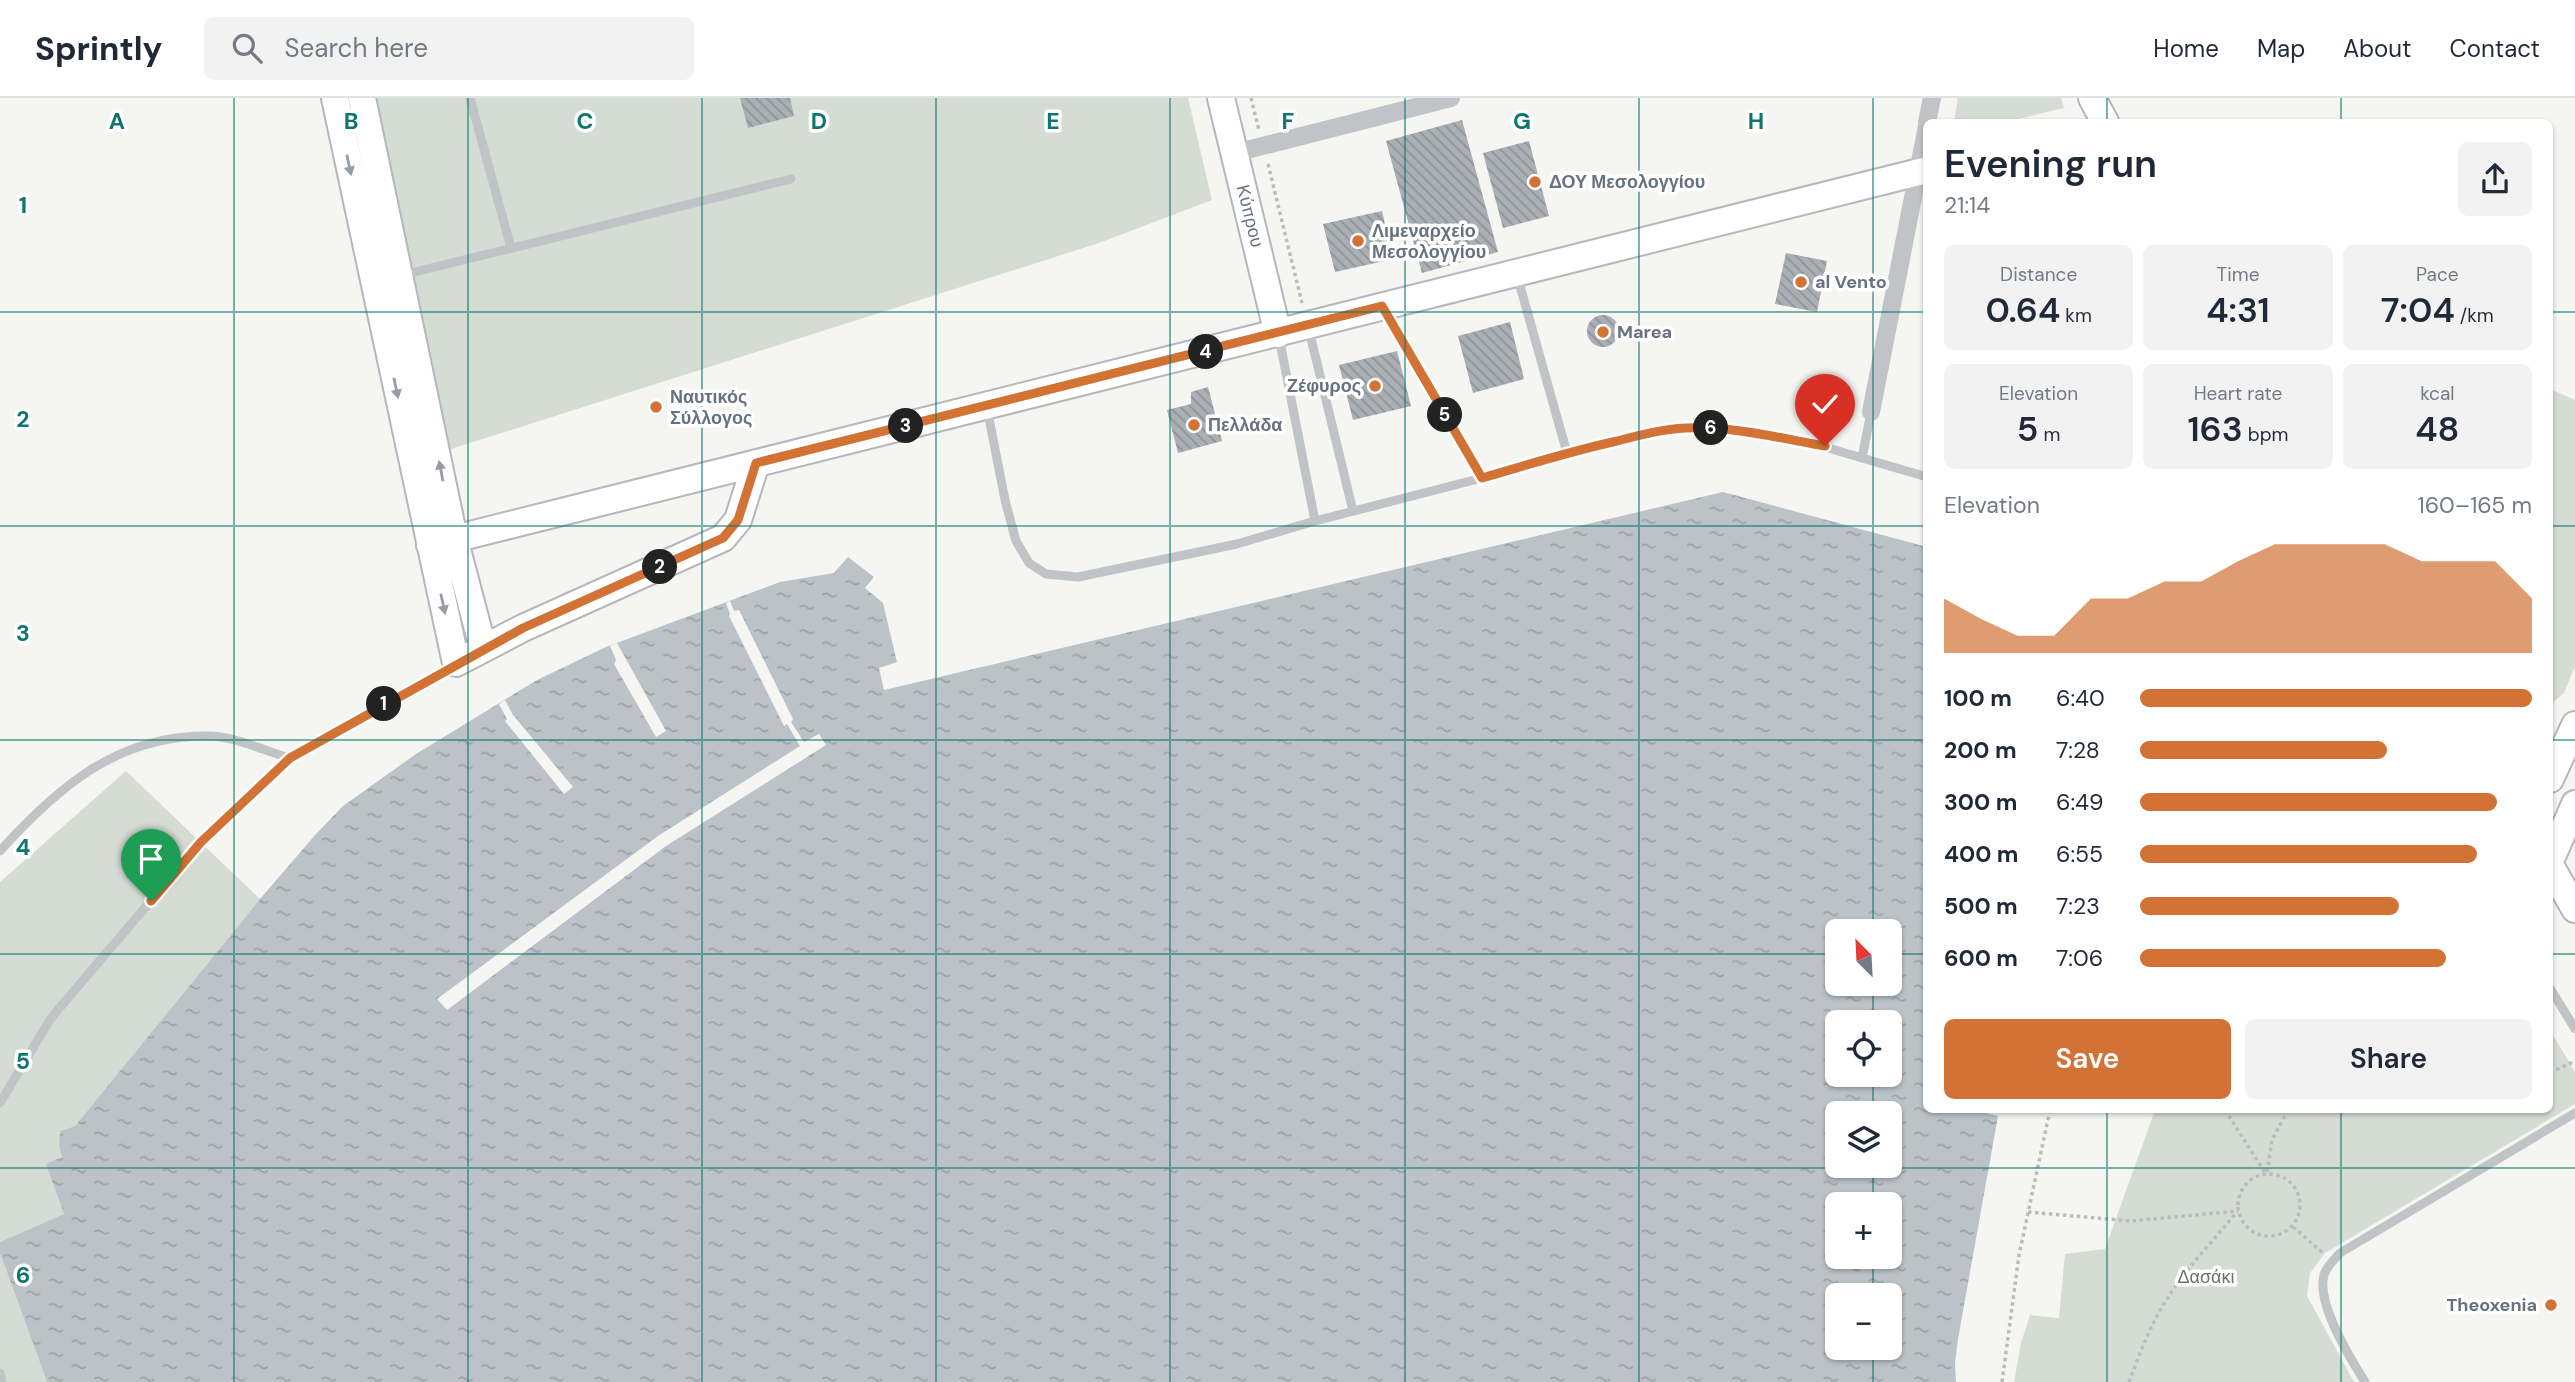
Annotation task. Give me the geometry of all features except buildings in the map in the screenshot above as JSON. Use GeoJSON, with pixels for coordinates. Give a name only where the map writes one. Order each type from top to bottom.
{"type":"FeatureCollection","features":[{"type":"Feature","properties":{"kind":"street"},"geometry":{"type":"LineString","coordinates":[[335,98],[442,541],[483,648]]}},
{"type":"Feature","properties":{"kind":"street"},"geometry":{"type":"LineString","coordinates":[[362,98],[401,275],[442,541],[456,663],[523,628],[723,538],[738,520],[756,463]]}},
{"type":"Feature","properties":{"kind":"street","name":"Κύπρου"},"geometry":{"type":"LineString","coordinates":[[1221,98],[1278,334]]}},
{"type":"Feature","properties":{"kind":"street"},"geometry":{"type":"LineString","coordinates":[[1235,153],[1451,98]]}},
{"type":"Feature","properties":{"kind":"street"},"geometry":{"type":"LineString","coordinates":[[1928,119],[1932,98]]}},
{"type":"Feature","properties":{"kind":"street"},"geometry":{"type":"LineString","coordinates":[[2092,98],[2103,119]]}},
{"type":"Feature","properties":{"kind":"street"},"geometry":{"type":"LineString","coordinates":[[442,541],[1922,171],[1871,412]]}},
{"type":"Feature","properties":{"kind":"street"},"geometry":{"type":"LineString","coordinates":[[2553,741],[2575,725]]}},
{"type":"Feature","properties":{"kind":"street"},"geometry":{"type":"LineString","coordinates":[[2553,773],[2575,725]]}},
{"type":"Feature","properties":{"kind":"street"},"geometry":{"type":"LineString","coordinates":[[2553,856],[2575,804]]}},
{"type":"Feature","properties":{"kind":"street"},"geometry":{"type":"LineString","coordinates":[[2553,869],[2575,909]]}},
{"type":"Feature","properties":{"kind":"lane"},"geometry":{"type":"LineString","coordinates":[[470,98],[511,248]]}},
{"type":"Feature","properties":{"kind":"lane"},"geometry":{"type":"LineString","coordinates":[[401,275],[791,179]]}},
{"type":"Feature","properties":{"kind":"lane"},"geometry":{"type":"LineString","coordinates":[[1516,273],[1567,453]]}},
{"type":"Feature","properties":{"kind":"lane"},"geometry":{"type":"LineString","coordinates":[[1308,325],[1353,511]]}},
{"type":"Feature","properties":{"kind":"lane"},"geometry":{"type":"LineString","coordinates":[[1278,334],[1315,521]]}},
{"type":"Feature","properties":{"kind":"lane"},"geometry":{"type":"LineString","coordinates":[[987,406],[1004,499],[1016,541],[1029,563],[1046,574],[1078,577],[1237,544],[1653,432],[1710,428],[1825,446],[1923,476]]}},
{"type":"Feature","properties":{"kind":"lane"},"geometry":{"type":"LineString","coordinates":[[1862,458],[1871,412]]}},
{"type":"Feature","properties":{"kind":"lane"},"geometry":{"type":"LineString","coordinates":[[0,1103],[51,1018],[201,842],[290,758],[456,663]]}},
{"type":"Feature","properties":{"kind":"lane"},"geometry":{"type":"LineString","coordinates":[[0,851],[38,809],[88,771],[123,752],[160,740],[209,736],[237,741],[290,758]]}},
{"type":"Feature","properties":{"kind":"lane"},"geometry":{"type":"LineString","coordinates":[[2553,993],[2575,1029]]}},
{"type":"Feature","properties":{"kind":"lane"},"geometry":{"type":"LineString","coordinates":[[2365,1382],[2342,1342],[2322,1289],[2325,1272],[2332,1262],[2340,1253],[2575,1113]]}},
{"type":"Feature","properties":{"kind":"lane"},"geometry":{"type":"LineString","coordinates":[[0,1373],[2,1382]]}},
{"type":"Feature","properties":{"kind":"path","name":"Κύπρου"},"geometry":{"type":"LineString","coordinates":[[1251,98],[1308,325]]}},
{"type":"Feature","properties":{"kind":"path"},"geometry":{"type":"LineString","coordinates":[[1382,306],[1482,478]]}},
{"type":"Feature","properties":{"kind":"path"},"geometry":{"type":"LineString","coordinates":[[2553,1072],[2575,1061]]}},
{"type":"Feature","properties":{"kind":"path"},"geometry":{"type":"LineString","coordinates":[[2002,1382],[2019,1255],[2049,1113]]}},
{"type":"Feature","properties":{"kind":"path"},"geometry":{"type":"LineString","coordinates":[[2227,1113],[2266,1174]]}},
{"type":"Feature","properties":{"kind":"path"},"geometry":{"type":"LineString","coordinates":[[2266,1174],[2272,1140],[2286,1113]]}},
{"type":"Feature","properties":{"kind":"path"},"geometry":{"type":"LineString","coordinates":[[2266,1174],[2287,1179],[2300,1196],[2299,1217],[2293,1227],[2275,1237],[2256,1234],[2247,1228],[2238,1211],[2238,1201],[2247,1183],[2266,1174]]}},
{"type":"Feature","properties":{"kind":"path"},"geometry":{"type":"LineString","coordinates":[[2028,1212],[2131,1221],[2238,1211]]}},
{"type":"Feature","properties":{"kind":"path"},"geometry":{"type":"LineString","coordinates":[[2129,1382],[2144,1341],[2163,1305],[2238,1211]]}},
{"type":"Feature","properties":{"kind":"path"},"geometry":{"type":"LineString","coordinates":[[2293,1227],[2332,1262]]}},
{"type":"Feature","properties":{"kind":"green space"},"geometry":{"type":"Polygon","coordinates":[[[373,98],[1188,98],[1212,200],[1099,243],[448,450],[373,98]]]}},
{"type":"Feature","properties":{"kind":"green space"},"geometry":{"type":"Polygon","coordinates":[[[1958,98],[2061,98],[2064,108],[2018,119],[1954,119],[1958,98]]]}},
{"type":"Feature","properties":{"kind":"green space"},"geometry":{"type":"Polygon","coordinates":[[[2553,390],[2575,400],[2575,666],[2564,693],[2553,702],[2553,390]]]}},
{"type":"Feature","properties":{"kind":"green space"},"geometry":{"type":"Polygon","coordinates":[[[126,771],[260,899],[75,1126],[60,1131],[59,1147],[62,1158],[47,1164],[65,1214],[0,1242],[0,882],[126,771]]]}},
{"type":"Feature","properties":{"kind":"green space","name":"Δασάκι"},"geometry":{"type":"Polygon","coordinates":[[[2553,1035],[2575,1072],[2575,1104],[2325,1253],[2310,1273],[2307,1296],[2354,1382],[2014,1382],[2021,1343],[2030,1315],[2059,1318],[2065,1254],[2105,1249],[2154,1113],[2553,1113],[2553,1035]]]}},
{"type":"Feature","properties":{"kind":"green space"},"geometry":{"type":"Polygon","coordinates":[[[0,1253],[47,1382],[0,1382],[0,1253]]]}},
{"type":"Feature","properties":{"kind":"water"},"geometry":{"type":"Polygon","coordinates":[[[1723,492],[1923,546],[1923,1113],[1986,1113],[1998,1116],[1958,1339],[1956,1382],[47,1382],[0,1253],[0,1242],[64,1214],[46,1164],[62,1157],[59,1147],[60,1131],[75,1126],[260,899],[343,806],[416,754],[537,680],[606,647],[780,582],[834,573],[848,557],[874,577],[865,588],[883,603],[897,662],[879,668],[884,690],[1723,492]]]}},
{"type":"Feature","properties":{"kind":"pier"},"geometry":{"type":"Polygon","coordinates":[[[730,601],[734,611],[739,610],[793,719],[791,722],[804,742],[819,734],[826,745],[666,846],[447,1010],[437,999],[658,836],[800,746],[787,724],[784,726],[729,616],[726,603],[730,601]]]}},
{"type":"Feature","properties":{"kind":"pier"},"geometry":{"type":"Polygon","coordinates":[[[617,643],[666,731],[656,737],[614,664],[616,660],[610,646],[617,643]]]}},
{"type":"Feature","properties":{"kind":"pier"},"geometry":{"type":"Polygon","coordinates":[[[505,700],[513,715],[573,787],[564,794],[505,721],[507,719],[499,704],[505,700]]]}},
{"type":"Feature","properties":{"kind":"place","name":"ΔΟΥ Μεσολογγίου"},"geometry":{"type":"Point","coordinates":[1535,182]}},
{"type":"Feature","properties":{"kind":"place","name":"Λιμεναρχείο Μεσολογγίου"},"geometry":{"type":"Point","coordinates":[1358,241]}},
{"type":"Feature","properties":{"kind":"place","name":"al Vento"},"geometry":{"type":"Point","coordinates":[1801,282]}},
{"type":"Feature","properties":{"kind":"place","name":"Marea"},"geometry":{"type":"Point","coordinates":[1603,332]}},
{"type":"Feature","properties":{"kind":"place","name":"Ζέφυρος"},"geometry":{"type":"Point","coordinates":[1375,386]}},
{"type":"Feature","properties":{"kind":"place","name":"Ναυτικός Σύλλογος"},"geometry":{"type":"Point","coordinates":[656,407]}},
{"type":"Feature","properties":{"kind":"place","name":"Πελλάδα"},"geometry":{"type":"Point","coordinates":[1194,425]}},
{"type":"Feature","properties":{"kind":"place","name":"Theoxenia"},"geometry":{"type":"Point","coordinates":[2551,1305]}},
{"type":"Feature","properties":{"kind":"route"},"geometry":{"type":"LineString","coordinates":[[151,901],[201,842],[290,758],[350,722],[523,628],[723,538],[731,532],[738,520],[756,463],[1382,306],[1482,478],[1567,453],[1653,432],[1684,428],[1710,428],[1825,446]]}}]}
